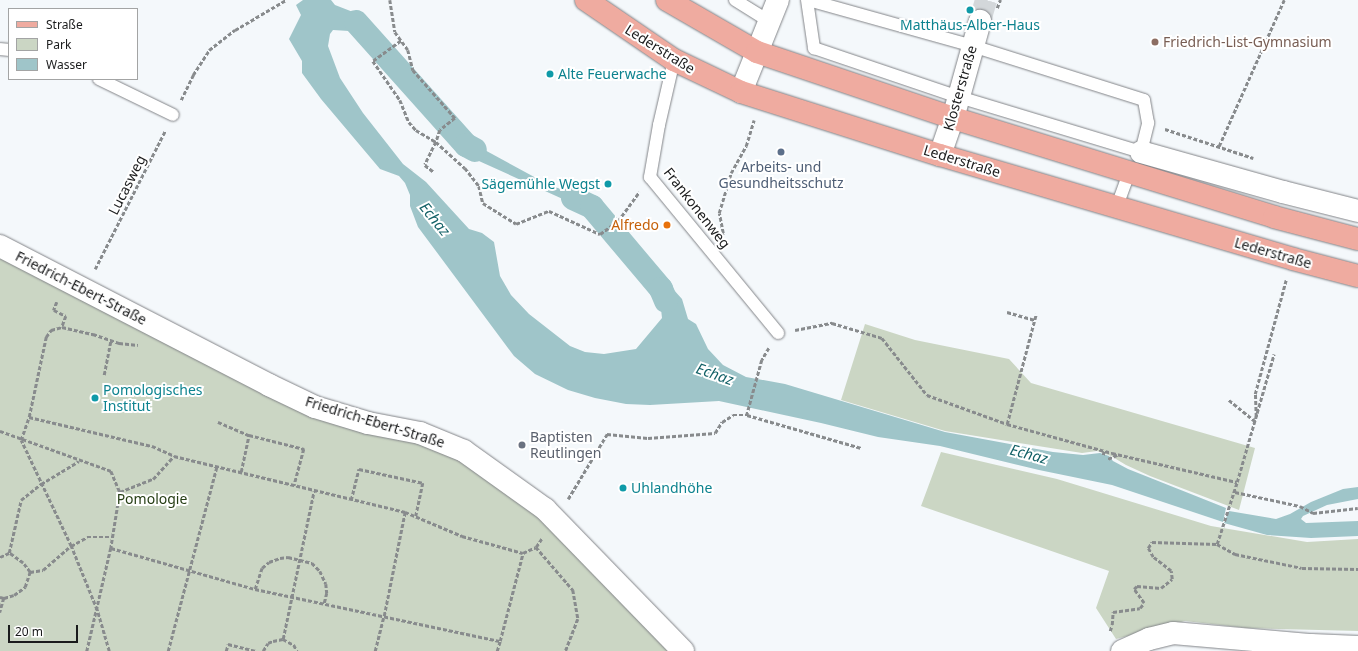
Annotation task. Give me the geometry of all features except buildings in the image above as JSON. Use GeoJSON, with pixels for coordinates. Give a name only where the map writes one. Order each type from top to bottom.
{"type":"FeatureCollection","features":[{"type":"Feature","properties":{"kind":"main road","name":"Lederstraße"},"geometry":{"type":"LineString","coordinates":[[586,0],[674,60],[741,92],[940,155],[1293,259],[1358,276]]}},
{"type":"Feature","properties":{"kind":"main road"},"geometry":{"type":"LineString","coordinates":[[667,0],[757,52],[953,118],[1129,173],[1274,217],[1358,239]]}},
{"type":"Feature","properties":{"kind":"street"},"geometry":{"type":"LineString","coordinates":[[741,92],[778,0]]}},
{"type":"Feature","properties":{"kind":"street","name":"Klosterstraße"},"geometry":{"type":"LineString","coordinates":[[940,155],[953,118],[980,21]]}},
{"type":"Feature","properties":{"kind":"street"},"geometry":{"type":"LineString","coordinates":[[1141,152],[1283,192],[1358,211]]}},
{"type":"Feature","properties":{"kind":"street","name":"Friedrich-Ebert-Straße"},"geometry":{"type":"LineString","coordinates":[[0,246],[262,382],[315,407],[368,423],[420,433],[464,451],[545,508],[683,651]]}},
{"type":"Feature","properties":{"kind":"street"},"geometry":{"type":"LineString","coordinates":[[1122,651],[1150,639],[1178,633],[1312,645],[1358,647]]}},
{"type":"Feature","properties":{"kind":"lane"},"geometry":{"type":"LineString","coordinates":[[735,0],[769,21]]}},
{"type":"Feature","properties":{"kind":"lane"},"geometry":{"type":"LineString","coordinates":[[808,0],[973,46],[1144,100],[1148,123],[1141,152],[959,97],[814,48],[808,0]]}},
{"type":"Feature","properties":{"kind":"lane","name":"Frankonenweg"},"geometry":{"type":"LineString","coordinates":[[674,60],[659,125],[650,177],[778,333]]}},
{"type":"Feature","properties":{"kind":"lane"},"geometry":{"type":"LineString","coordinates":[[101,80],[173,115]]}},
{"type":"Feature","properties":{"kind":"lane"},"geometry":{"type":"LineString","coordinates":[[1116,206],[1129,173]]}},
{"type":"Feature","properties":{"kind":"path","name":"Lucasweg"},"geometry":{"type":"LineString","coordinates":[[99,263],[193,75],[209,50],[235,30],[286,0]]}},
{"type":"Feature","properties":{"kind":"path"},"geometry":{"type":"LineString","coordinates":[[390,0],[395,32],[408,50],[413,70],[455,118],[440,130],[425,165],[434,172]]}},
{"type":"Feature","properties":{"kind":"path"},"geometry":{"type":"LineString","coordinates":[[1219,146],[1284,0]]}},
{"type":"Feature","properties":{"kind":"path"},"geometry":{"type":"LineString","coordinates":[[401,41],[373,61],[400,100],[409,122],[416,130],[436,142],[465,168],[479,186],[483,204],[516,224],[549,210],[600,234],[618,221],[650,177]]}},
{"type":"Feature","properties":{"kind":"path"},"geometry":{"type":"LineString","coordinates":[[714,256],[723,233],[719,213],[731,173],[746,146],[761,99]]}},
{"type":"Feature","properties":{"kind":"path"},"geometry":{"type":"LineString","coordinates":[[1148,123],[1239,153]]}},
{"type":"Feature","properties":{"kind":"path"},"geometry":{"type":"LineString","coordinates":[[1256,422],[1255,394],[1287,276]]}},
{"type":"Feature","properties":{"kind":"path"},"geometry":{"type":"LineString","coordinates":[[57,302],[54,310],[66,316],[62,327]]}},
{"type":"Feature","properties":{"kind":"path"},"geometry":{"type":"LineString","coordinates":[[1007,312],[1035,320]]}},
{"type":"Feature","properties":{"kind":"path"},"geometry":{"type":"LineString","coordinates":[[1007,424],[1036,314]]}},
{"type":"Feature","properties":{"kind":"path"},"geometry":{"type":"LineString","coordinates":[[778,333],[832,323],[882,338],[927,395],[1007,424],[1104,451],[1237,482]]}},
{"type":"Feature","properties":{"kind":"path"},"geometry":{"type":"LineString","coordinates":[[109,651],[97,610],[71,546],[21,440],[29,417],[46,337],[51,330],[62,327],[93,334],[119,343],[140,345]]}},
{"type":"Feature","properties":{"kind":"path"},"geometry":{"type":"LineString","coordinates":[[104,375],[111,340]]}},
{"type":"Feature","properties":{"kind":"path"},"geometry":{"type":"LineString","coordinates":[[1217,544],[1235,492],[1256,422],[1274,354]]}},
{"type":"Feature","properties":{"kind":"path"},"geometry":{"type":"LineString","coordinates":[[747,415],[762,360]]}},
{"type":"Feature","properties":{"kind":"path"},"geometry":{"type":"LineString","coordinates":[[1229,400],[1256,422]]}},
{"type":"Feature","properties":{"kind":"path"},"geometry":{"type":"LineString","coordinates":[[571,494],[607,434],[648,438],[714,433],[722,422],[732,415],[747,415],[861,448]]}},
{"type":"Feature","properties":{"kind":"path"},"geometry":{"type":"LineString","coordinates":[[29,417],[152,446],[174,456],[405,512],[462,536],[523,553],[536,547],[556,519]]}},
{"type":"Feature","properties":{"kind":"path"},"geometry":{"type":"LineString","coordinates":[[218,422],[249,434],[304,449],[294,486]]}},
{"type":"Feature","properties":{"kind":"path"},"geometry":{"type":"LineString","coordinates":[[0,431],[79,461],[111,471],[120,492],[111,548],[87,651]]}},
{"type":"Feature","properties":{"kind":"path"},"geometry":{"type":"LineString","coordinates":[[241,472],[249,434]]}},
{"type":"Feature","properties":{"kind":"path"},"geometry":{"type":"LineString","coordinates":[[1103,455],[1104,451]]}},
{"type":"Feature","properties":{"kind":"path"},"geometry":{"type":"LineString","coordinates":[[1108,458],[1118,454]]}},
{"type":"Feature","properties":{"kind":"path"},"geometry":{"type":"LineString","coordinates":[[120,492],[153,479],[174,456]]}},
{"type":"Feature","properties":{"kind":"path"},"geometry":{"type":"LineString","coordinates":[[9,553],[21,500],[41,484],[79,461]]}},
{"type":"Feature","properties":{"kind":"path"},"geometry":{"type":"LineString","coordinates":[[168,651],[217,466]]}},
{"type":"Feature","properties":{"kind":"path"},"geometry":{"type":"LineString","coordinates":[[351,500],[359,469],[423,483],[416,517]]}},
{"type":"Feature","properties":{"kind":"path"},"geometry":{"type":"LineString","coordinates":[[283,639],[314,491]]}},
{"type":"Feature","properties":{"kind":"path"},"geometry":{"type":"LineString","coordinates":[[1235,492],[1300,506],[1313,513],[1358,508]]}},
{"type":"Feature","properties":{"kind":"path"},"geometry":{"type":"LineString","coordinates":[[375,651],[384,616],[405,512]]}},
{"type":"Feature","properties":{"kind":"path"},"geometry":{"type":"LineString","coordinates":[[30,572],[43,570],[71,546],[87,538],[112,537]]}},
{"type":"Feature","properties":{"kind":"path"},"geometry":{"type":"LineString","coordinates":[[1109,633],[1112,625],[1112,612],[1140,608],[1144,603],[1134,589],[1137,586],[1161,588],[1172,579],[1171,571],[1153,557],[1148,548],[1152,542],[1217,544],[1235,554],[1302,568],[1358,569]]}},
{"type":"Feature","properties":{"kind":"path"},"geometry":{"type":"LineString","coordinates":[[536,547],[573,590],[578,619],[566,651]]}},
{"type":"Feature","properties":{"kind":"path"},"geometry":{"type":"LineString","coordinates":[[111,548],[188,571],[292,598],[500,641]]}},
{"type":"Feature","properties":{"kind":"path"},"geometry":{"type":"LineString","coordinates":[[0,557],[9,553]]}},
{"type":"Feature","properties":{"kind":"path"},"geometry":{"type":"LineString","coordinates":[[9,553],[23,563],[30,572]]}},
{"type":"Feature","properties":{"kind":"path"},"geometry":{"type":"LineString","coordinates":[[497,651],[523,553]]}},
{"type":"Feature","properties":{"kind":"path"},"geometry":{"type":"LineString","coordinates":[[255,589],[262,568],[269,562],[288,557],[312,563],[320,571],[326,584],[327,593],[324,605]]}},
{"type":"Feature","properties":{"kind":"path"},"geometry":{"type":"LineString","coordinates":[[0,597],[4,598],[14,595],[25,587],[30,572]]}},
{"type":"Feature","properties":{"kind":"path"},"geometry":{"type":"LineString","coordinates":[[0,612],[4,598]]}},
{"type":"Feature","properties":{"kind":"path"},"geometry":{"type":"LineString","coordinates":[[263,651],[268,643],[283,639],[294,645],[297,651]]}},
{"type":"Feature","properties":{"kind":"path"},"geometry":{"type":"LineString","coordinates":[[226,651],[228,644],[256,651]]}},
{"type":"Feature","properties":{"kind":"green space","name":"Pomologie"},"geometry":{"type":"Polygon","coordinates":[[[0,249],[268,386],[419,435],[544,510],[668,651],[0,651],[0,249]]]}},
{"type":"Feature","properties":{"kind":"green space"},"geometry":{"type":"Polygon","coordinates":[[[865,324],[915,340],[1009,359],[1031,383],[1255,448],[1239,510],[1150,476],[1111,456],[1097,451],[1082,453],[945,431],[841,400],[865,324]]]}},
{"type":"Feature","properties":{"kind":"green space"},"geometry":{"type":"Polygon","coordinates":[[[941,452],[1057,479],[1211,526],[1307,542],[1358,539],[1358,631],[1246,628],[1185,621],[1116,639],[1096,608],[1109,571],[921,506],[941,452]]]}},
{"type":"Feature","properties":{"kind":"water","name":"Echaz"},"geometry":{"type":"Polygon","coordinates":[[[303,0],[331,0],[335,5],[353,12],[367,24],[381,44],[371,51],[357,35],[349,31],[333,30],[330,34],[328,46],[340,78],[363,113],[403,164],[426,182],[469,229],[482,233],[494,242],[500,276],[511,295],[529,314],[570,346],[585,352],[604,354],[636,349],[662,318],[661,309],[645,278],[655,269],[682,299],[688,319],[696,324],[708,349],[723,365],[746,377],[785,384],[945,432],[1053,452],[1083,455],[1100,453],[1109,456],[1113,461],[1128,469],[1226,508],[1223,522],[1112,485],[1039,470],[940,446],[878,437],[719,401],[650,405],[626,404],[595,398],[568,390],[535,374],[514,356],[418,227],[410,206],[410,195],[405,183],[399,176],[380,169],[321,99],[302,73],[302,61],[289,39],[301,15],[296,5],[303,0]]]}},
{"type":"Feature","properties":{"kind":"water"},"geometry":{"type":"Polygon","coordinates":[[[392,54],[427,99],[446,116],[435,124],[420,110],[382,63],[392,54]]]}},
{"type":"Feature","properties":{"kind":"water"},"geometry":{"type":"Polygon","coordinates":[[[456,125],[470,142],[549,185],[593,200],[606,211],[593,221],[576,205],[470,157],[459,149],[445,133],[456,125]]]}},
{"type":"Feature","properties":{"kind":"water"},"geometry":{"type":"Polygon","coordinates":[[[624,232],[646,260],[635,269],[613,241],[624,232]]]}},
{"type":"Feature","properties":{"kind":"water"},"geometry":{"type":"Polygon","coordinates":[[[1358,487],[1358,499],[1327,505],[1303,516],[1301,519],[1306,523],[1358,521],[1358,536],[1311,538],[1267,535],[1224,523],[1229,511],[1276,519],[1290,514],[1311,502],[1343,489],[1358,487]]]}},
{"type":"Feature","properties":{"kind":"waterway"},"geometry":{"type":"LineString","coordinates":[[356,22],[466,145],[475,150]]}},
{"type":"Feature","properties":{"kind":"waterway"},"geometry":{"type":"LineString","coordinates":[[573,198],[592,207],[661,289],[666,301]]}},
{"type":"Feature","properties":{"kind":"tunnel"},"geometry":{"type":"LineString","coordinates":[[980,21],[986,0]]}},
{"type":"Feature","properties":{"kind":"place","name":"Matthäus-Alber-Haus"},"geometry":{"type":"Point","coordinates":[970,10]}},
{"type":"Feature","properties":{"kind":"place","name":"Friedrich-List-Gymnasium"},"geometry":{"type":"Point","coordinates":[1155,42]}},
{"type":"Feature","properties":{"kind":"place","name":"Alte Feuerwache"},"geometry":{"type":"Point","coordinates":[550,74]}},
{"type":"Feature","properties":{"kind":"place","name":"Arbeits- und Gesundheitsschutz"},"geometry":{"type":"Point","coordinates":[781,152]}},
{"type":"Feature","properties":{"kind":"place","name":"Sägemühle Wegst"},"geometry":{"type":"Point","coordinates":[608,184]}},
{"type":"Feature","properties":{"kind":"place","name":"Alfredo"},"geometry":{"type":"Point","coordinates":[667,225]}},
{"type":"Feature","properties":{"kind":"place","name":"Pomologisches Institut"},"geometry":{"type":"Point","coordinates":[95,398]}},
{"type":"Feature","properties":{"kind":"place","name":"Baptisten Reutlingen"},"geometry":{"type":"Point","coordinates":[522,445]}},
{"type":"Feature","properties":{"kind":"place","name":"Uhlandhöhe"},"geometry":{"type":"Point","coordinates":[623,488]}}]}
